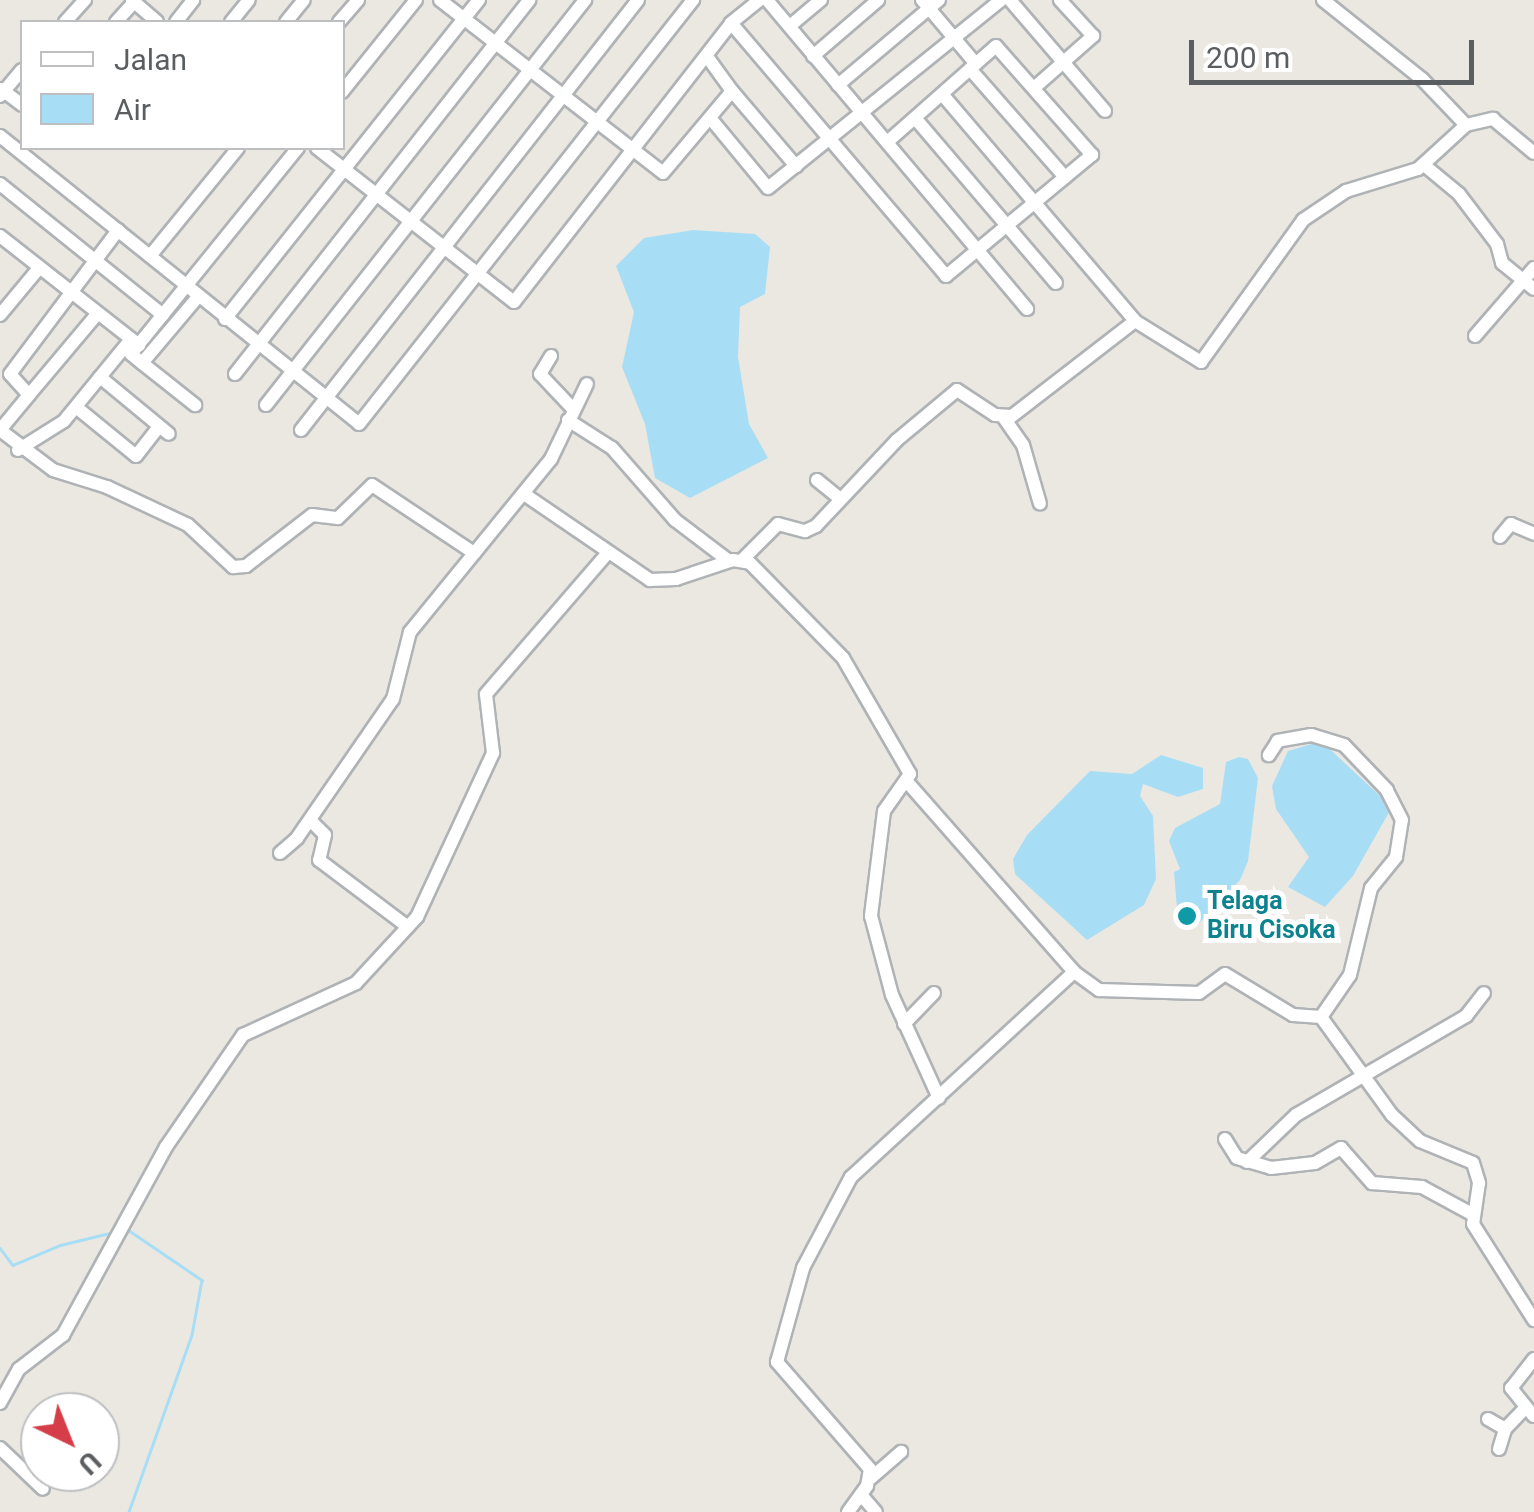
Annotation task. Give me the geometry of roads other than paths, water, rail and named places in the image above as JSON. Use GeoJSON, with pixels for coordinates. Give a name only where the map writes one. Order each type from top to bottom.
{"type":"FeatureCollection","features":[{"type":"Feature","properties":{"kind":"street"},"geometry":{"type":"LineString","coordinates":[[67,20],[85,0]]}},
{"type":"Feature","properties":{"kind":"street"},"geometry":{"type":"LineString","coordinates":[[178,20],[193,0]]}},
{"type":"Feature","properties":{"kind":"street"},"geometry":{"type":"LineString","coordinates":[[234,20],[250,0]]}},
{"type":"Feature","properties":{"kind":"street"},"geometry":{"type":"LineString","coordinates":[[288,20],[304,0]]}},
{"type":"Feature","properties":{"kind":"street"},"geometry":{"type":"LineString","coordinates":[[342,20],[358,0]]}},
{"type":"Feature","properties":{"kind":"street"},"geometry":{"type":"LineString","coordinates":[[345,88],[416,0]]}},
{"type":"Feature","properties":{"kind":"street"},"geometry":{"type":"LineString","coordinates":[[440,0],[654,170],[670,172],[732,91]]}},
{"type":"Feature","properties":{"kind":"street"},"geometry":{"type":"LineString","coordinates":[[225,319],[479,0]]}},
{"type":"Feature","properties":{"kind":"street"},"geometry":{"type":"LineString","coordinates":[[235,374],[529,0]]}},
{"type":"Feature","properties":{"kind":"street"},"geometry":{"type":"LineString","coordinates":[[266,405],[414,222],[585,0]]}},
{"type":"Feature","properties":{"kind":"street"},"geometry":{"type":"LineString","coordinates":[[301,430],[638,0]]}},
{"type":"Feature","properties":{"kind":"street"},"geometry":{"type":"LineString","coordinates":[[0,136],[359,424],[693,0]]}},
{"type":"Feature","properties":{"kind":"street"},"geometry":{"type":"LineString","coordinates":[[320,150],[514,302],[631,150],[708,58],[731,23],[759,0]]}},
{"type":"Feature","properties":{"kind":"street"},"geometry":{"type":"LineString","coordinates":[[767,0],[1027,309]]}},
{"type":"Feature","properties":{"kind":"street"},"geometry":{"type":"LineString","coordinates":[[791,26],[820,0]]}},
{"type":"Feature","properties":{"kind":"street"},"geometry":{"type":"LineString","coordinates":[[813,56],[878,0]]}},
{"type":"Feature","properties":{"kind":"street"},"geometry":{"type":"LineString","coordinates":[[712,119],[768,188],[1000,0]]}},
{"type":"Feature","properties":{"kind":"street"},"geometry":{"type":"LineString","coordinates":[[1010,0],[1105,111]]}},
{"type":"Feature","properties":{"kind":"street"},"geometry":{"type":"LineString","coordinates":[[1034,88],[1093,36],[1060,0]]}},
{"type":"Feature","properties":{"kind":"street"},"geometry":{"type":"LineString","coordinates":[[1323,0],[1422,79],[1466,124]]}},
{"type":"Feature","properties":{"kind":"street"},"geometry":{"type":"LineString","coordinates":[[135,2],[155,20]]}},
{"type":"Feature","properties":{"kind":"street"},"geometry":{"type":"LineString","coordinates":[[838,85],[930,3],[973,66],[1066,177]]}},
{"type":"Feature","properties":{"kind":"street"},"geometry":{"type":"LineString","coordinates":[[731,23],[946,276],[1092,155],[996,46],[887,142]]}},
{"type":"Feature","properties":{"kind":"street"},"geometry":{"type":"LineString","coordinates":[[708,58],[796,166]]}},
{"type":"Feature","properties":{"kind":"street"},"geometry":{"type":"LineString","coordinates":[[1,92],[20,72]]}},
{"type":"Feature","properties":{"kind":"street"},"geometry":{"type":"LineString","coordinates":[[942,94],[1134,321],[1201,362],[1303,220],[1346,190],[1424,165],[1466,124],[1493,119],[1534,153]]}},
{"type":"Feature","properties":{"kind":"street"},"geometry":{"type":"LineString","coordinates":[[915,118],[1056,283]]}},
{"type":"Feature","properties":{"kind":"street"},"geometry":{"type":"LineString","coordinates":[[150,256],[236,150]]}},
{"type":"Feature","properties":{"kind":"street"},"geometry":{"type":"LineString","coordinates":[[142,363],[297,150]]}},
{"type":"Feature","properties":{"kind":"street"},"geometry":{"type":"LineString","coordinates":[[1424,165],[1458,195],[1497,244],[1502,263],[1528,284]]}},
{"type":"Feature","properties":{"kind":"street"},"geometry":{"type":"LineString","coordinates":[[0,184],[162,315]]}},
{"type":"Feature","properties":{"kind":"street"},"geometry":{"type":"LineString","coordinates":[[29,396],[10,374],[69,290],[118,230]]}},
{"type":"Feature","properties":{"kind":"street"},"geometry":{"type":"LineString","coordinates":[[0,236],[135,342]]}},
{"type":"Feature","properties":{"kind":"street"},"geometry":{"type":"LineString","coordinates":[[0,315],[40,268]]}},
{"type":"Feature","properties":{"kind":"street"},"geometry":{"type":"LineString","coordinates":[[1475,336],[1528,284],[1534,268]]}},
{"type":"Feature","properties":{"kind":"street"},"geometry":{"type":"LineString","coordinates":[[18,450],[76,408],[100,377],[162,315],[192,293]]}},
{"type":"Feature","properties":{"kind":"street"},"geometry":{"type":"LineString","coordinates":[[98,313],[0,430],[18,450],[76,482],[108,487],[188,525],[233,567],[246,566],[312,515],[338,518],[372,485],[474,553]]}},
{"type":"Feature","properties":{"kind":"street"},"geometry":{"type":"LineString","coordinates":[[1004,418],[1134,321]]}},
{"type":"Feature","properties":{"kind":"street"},"geometry":{"type":"LineString","coordinates":[[135,342],[131,354],[195,405]]}},
{"type":"Feature","properties":{"kind":"street"},"geometry":{"type":"LineString","coordinates":[[551,356],[540,374],[570,414],[612,448],[675,520],[790,599],[843,658],[904,760],[909,784],[1074,972],[1116,994],[1199,993],[1225,974],[1293,1015],[1321,1017],[1367,1078],[1375,1096],[1420,1141],[1473,1163],[1478,1183],[1472,1214],[1479,1239],[1534,1320]]}},
{"type":"Feature","properties":{"kind":"street"},"geometry":{"type":"LineString","coordinates":[[76,408],[136,456],[164,430],[100,377]]}},
{"type":"Feature","properties":{"kind":"street"},"geometry":{"type":"LineString","coordinates":[[280,852],[310,820],[393,699],[410,632],[551,459],[587,384]]}},
{"type":"Feature","properties":{"kind":"street"},"geometry":{"type":"LineString","coordinates":[[524,494],[607,554],[655,580],[736,561],[778,524],[812,529],[840,498],[957,390],[1004,418],[1023,445],[1040,504]]}},
{"type":"Feature","properties":{"kind":"street"},"geometry":{"type":"LineString","coordinates":[[817,480],[840,498]]}},
{"type":"Feature","properties":{"kind":"street"},"geometry":{"type":"LineString","coordinates":[[1500,536],[1511,524],[1534,534]]}},
{"type":"Feature","properties":{"kind":"street"},"geometry":{"type":"LineString","coordinates":[[0,1403],[20,1369],[63,1335],[134,1204],[243,1035],[356,983],[408,927],[437,883],[493,753],[486,694],[607,554]]}},
{"type":"Feature","properties":{"kind":"street"},"geometry":{"type":"LineString","coordinates":[[1270,755],[1278,741],[1311,735],[1344,745],[1387,790],[1402,820],[1396,857],[1371,888],[1350,976],[1321,1017]]}},
{"type":"Feature","properties":{"kind":"street"},"geometry":{"type":"LineString","coordinates":[[909,784],[884,811],[871,916],[904,1024],[939,1098]]}},
{"type":"Feature","properties":{"kind":"street"},"geometry":{"type":"LineString","coordinates":[[310,820],[324,835],[318,860],[408,927]]}},
{"type":"Feature","properties":{"kind":"street"},"geometry":{"type":"LineString","coordinates":[[871,1478],[863,1456],[782,1370],[776,1354],[803,1268],[841,1190],[1074,972]]}},
{"type":"Feature","properties":{"kind":"street"},"geometry":{"type":"LineString","coordinates":[[904,1024],[934,993]]}},
{"type":"Feature","properties":{"kind":"street"},"geometry":{"type":"LineString","coordinates":[[1248,1162],[1296,1115],[1367,1078],[1466,1016],[1484,993]]}},
{"type":"Feature","properties":{"kind":"street"},"geometry":{"type":"LineString","coordinates":[[1225,1139],[1248,1162],[1309,1164],[1339,1148],[1372,1183],[1422,1187],[1472,1214]]}},
{"type":"Feature","properties":{"kind":"street"},"geometry":{"type":"LineString","coordinates":[[1498,1449],[1505,1428],[1530,1412],[1511,1392],[1512,1381],[1534,1359]]}},
{"type":"Feature","properties":{"kind":"street"},"geometry":{"type":"LineString","coordinates":[[1488,1419],[1505,1428]]}},
{"type":"Feature","properties":{"kind":"street"},"geometry":{"type":"LineString","coordinates":[[0,1448],[20,1467]]}},
{"type":"Feature","properties":{"kind":"street"},"geometry":{"type":"LineString","coordinates":[[848,1512],[871,1478],[901,1452]]}},
{"type":"Feature","properties":{"kind":"street"},"geometry":{"type":"LineString","coordinates":[[862,1496],[876,1512]]}},
{"type":"Feature","properties":{"kind":"water"},"geometry":{"type":"Polygon","coordinates":[[[693,230],[755,234],[770,247],[765,294],[740,307],[738,357],[749,424],[768,458],[690,498],[655,478],[645,424],[622,367],[634,312],[616,266],[644,238],[693,230]]]}},
{"type":"Feature","properties":{"kind":"water"},"geometry":{"type":"Polygon","coordinates":[[[1321,741],[1392,807],[1353,876],[1325,907],[1288,887],[1309,857],[1276,809],[1272,786],[1288,751],[1321,741]]]}},
{"type":"Feature","properties":{"kind":"water","name":"Telaga Biru Cisoka"},"geometry":{"type":"Polygon","coordinates":[[[1161,755],[1203,768],[1203,789],[1178,797],[1143,784],[1140,796],[1153,816],[1156,879],[1144,905],[1087,940],[1015,874],[1013,859],[1027,835],[1090,771],[1132,774],[1161,755]]]}},
{"type":"Feature","properties":{"kind":"water","name":"Telaga Biru Cisoka"},"geometry":{"type":"Polygon","coordinates":[[[1239,757],[1248,759],[1258,778],[1248,861],[1240,880],[1199,923],[1178,921],[1174,872],[1180,869],[1169,841],[1175,828],[1220,804],[1226,762],[1239,757]]]}},
{"type":"Feature","properties":{"kind":"waterway"},"geometry":{"type":"LineString","coordinates":[[127,1229],[202,1280],[192,1335],[129,1512]]}},
{"type":"Feature","properties":{"kind":"waterway"},"geometry":{"type":"LineString","coordinates":[[0,1248],[13,1265],[60,1245],[114,1232]]}},
{"type":"Feature","properties":{"kind":"place","name":"Telaga Biru Cisoka"},"geometry":{"type":"Point","coordinates":[1187,916]}}]}
